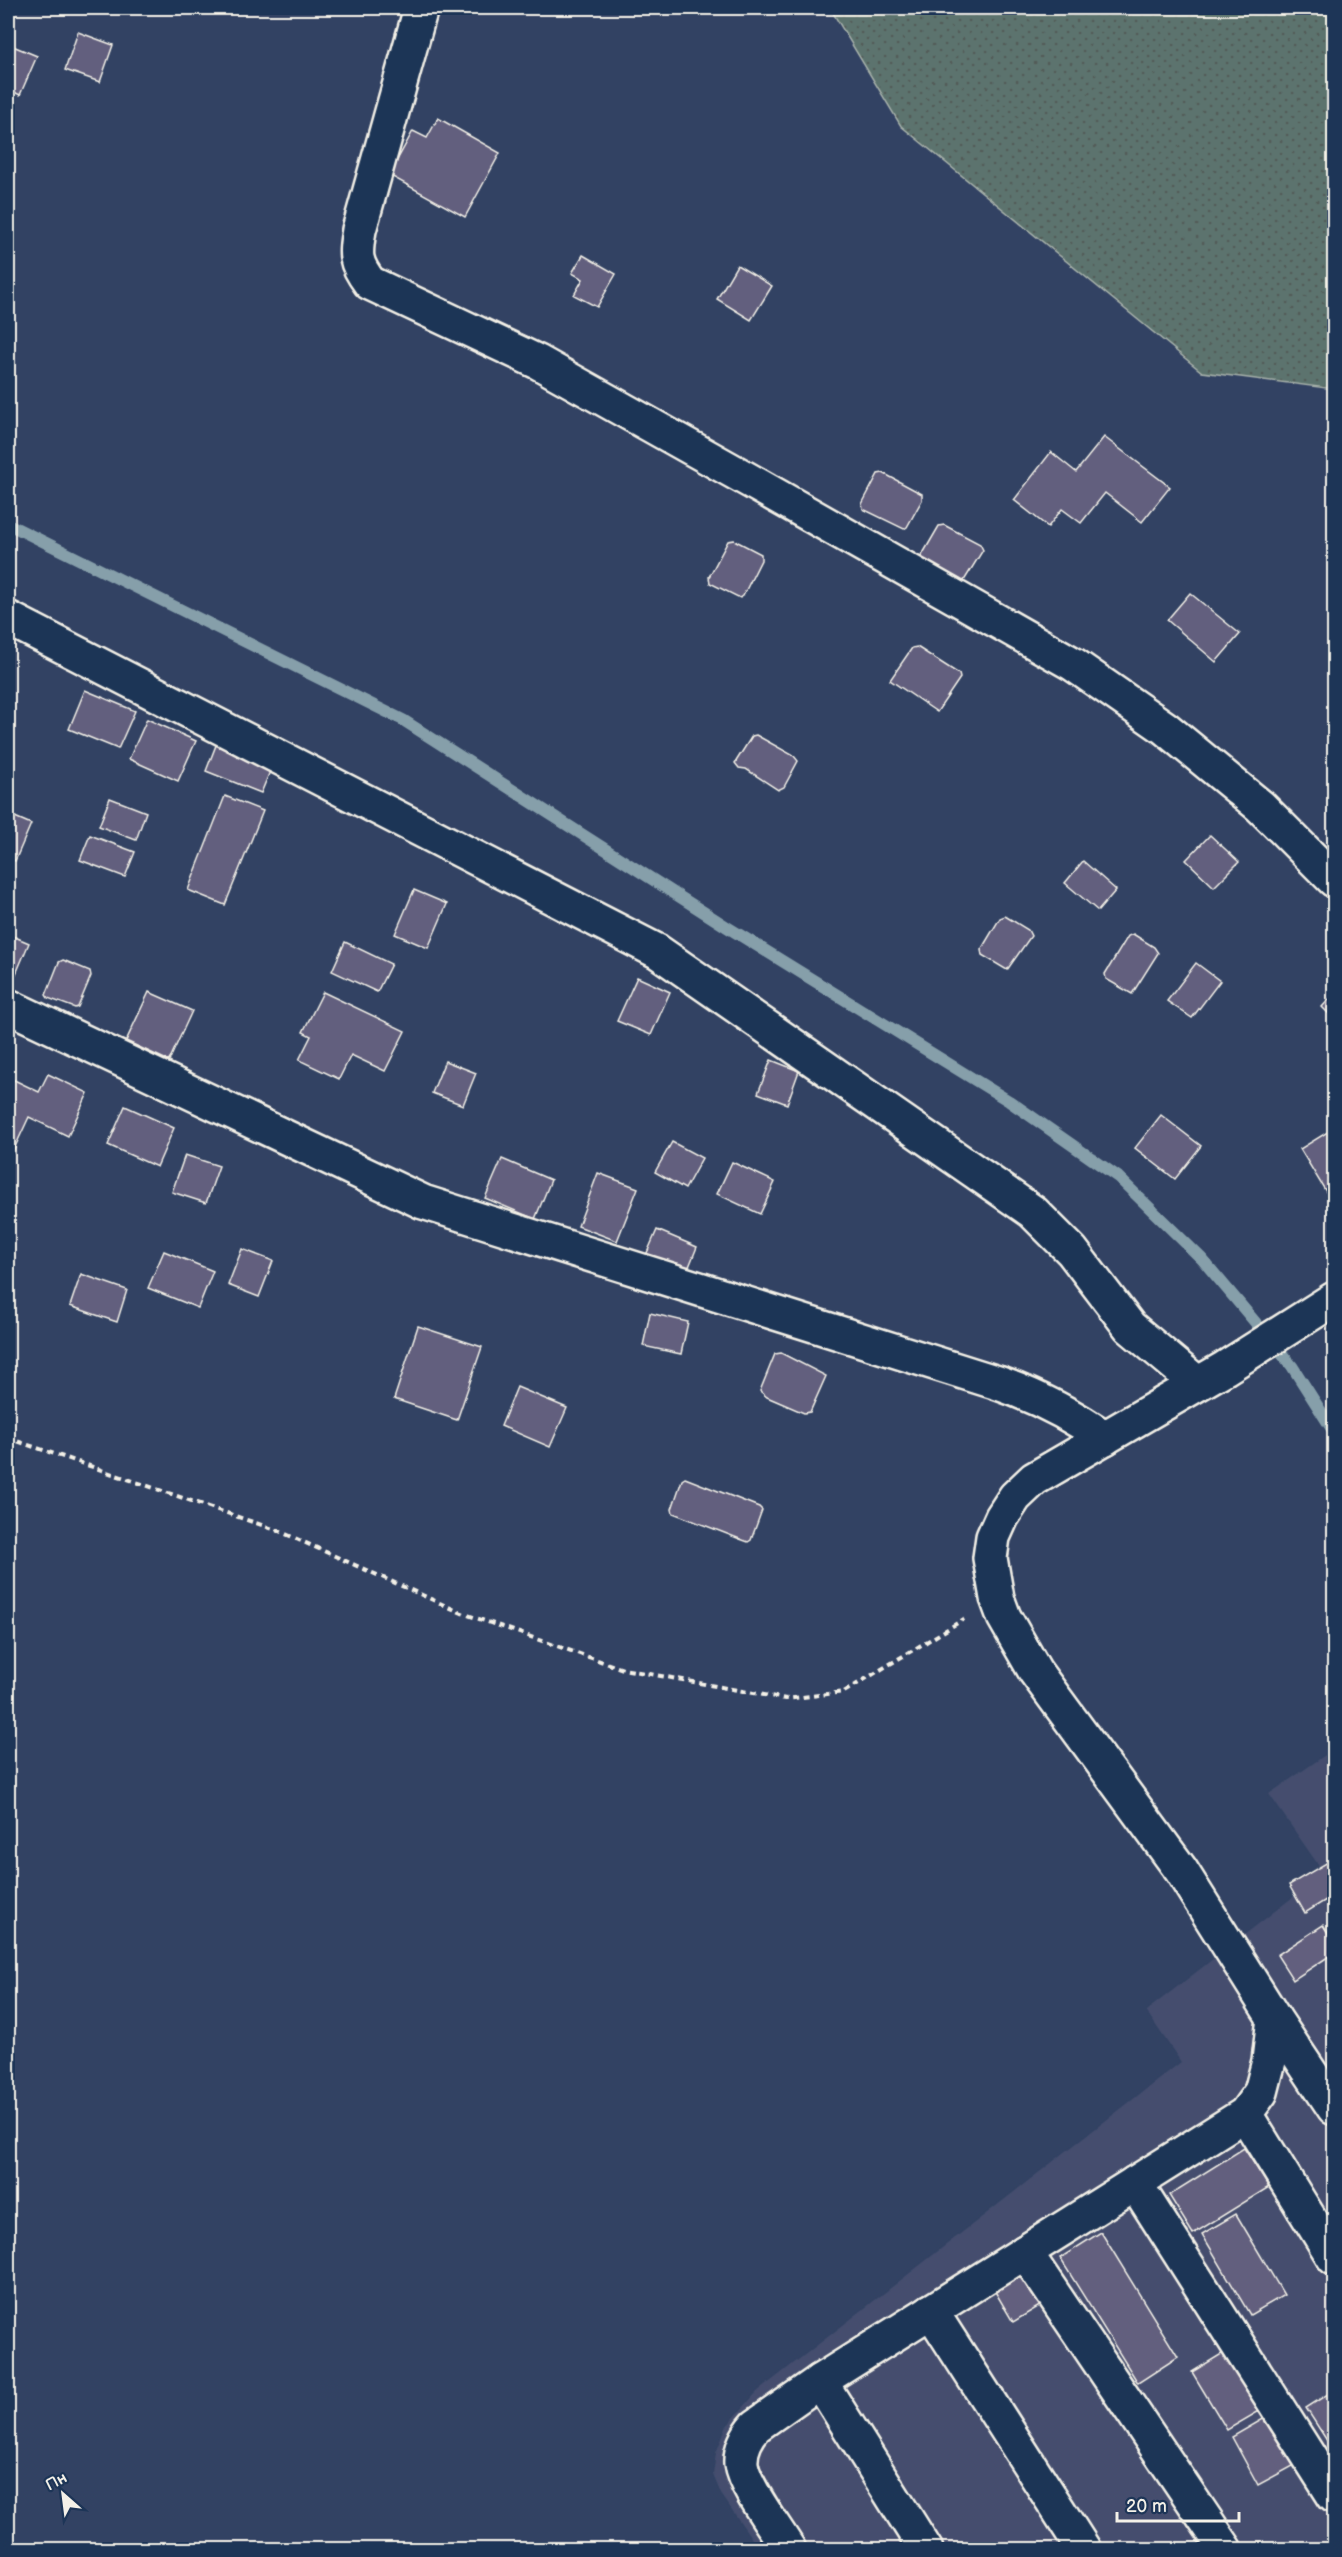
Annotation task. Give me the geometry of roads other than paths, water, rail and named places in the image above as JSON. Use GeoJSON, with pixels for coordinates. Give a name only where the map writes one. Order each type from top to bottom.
{"type":"FeatureCollection","features":[{"type":"Feature","properties":{"kind":"street"},"geometry":{"type":"LineString","coordinates":[[421,8],[358,230],[355,255],[360,269],[370,283],[537,362],[1073,664],[1165,728],[1243,792],[1335,880]]}},
{"type":"Feature","properties":{"kind":"street"},"geometry":{"type":"LineString","coordinates":[[8,618],[657,951],[1033,1212],[1072,1251],[1130,1327],[1211,1375]]}},
{"type":"Feature","properties":{"kind":"street"},"geometry":{"type":"LineString","coordinates":[[8,1006],[423,1202],[998,1383],[1041,1398],[1071,1414],[1105,1438]]}},
{"type":"Feature","properties":{"kind":"street"},"geometry":{"type":"LineString","coordinates":[[1323,1306],[1034,1479],[1015,1497],[1002,1517],[993,1538],[990,1558],[997,1598],[1004,1617],[1035,1671],[1181,1870],[1274,2018],[1335,2108]]}},
{"type":"Feature","properties":{"kind":"street"},"geometry":{"type":"LineString","coordinates":[[789,2550],[747,2481],[741,2463],[748,2436],[756,2426],[820,2381],[1245,2114],[1261,2092],[1269,2061],[1274,2018]]}},
{"type":"Feature","properties":{"kind":"street"},"geometry":{"type":"LineString","coordinates":[[1245,2114],[1335,2258]]}},
{"type":"Feature","properties":{"kind":"street"},"geometry":{"type":"LineString","coordinates":[[1135,2183],[1335,2496]]}},
{"type":"Feature","properties":{"kind":"street"},"geometry":{"type":"LineString","coordinates":[[1025,2252],[1226,2550]]}},
{"type":"Feature","properties":{"kind":"street"},"geometry":{"type":"LineString","coordinates":[[931,2311],[1084,2550]]}},
{"type":"Feature","properties":{"kind":"street"},"geometry":{"type":"LineString","coordinates":[[820,2381],[926,2550]]}},
{"type":"Feature","properties":{"kind":"waterway"},"geometry":{"type":"LineString","coordinates":[[8,524],[403,720],[727,927],[1009,1101],[1118,1177],[1202,1259],[1292,1366],[1334,1432]]}}]}
